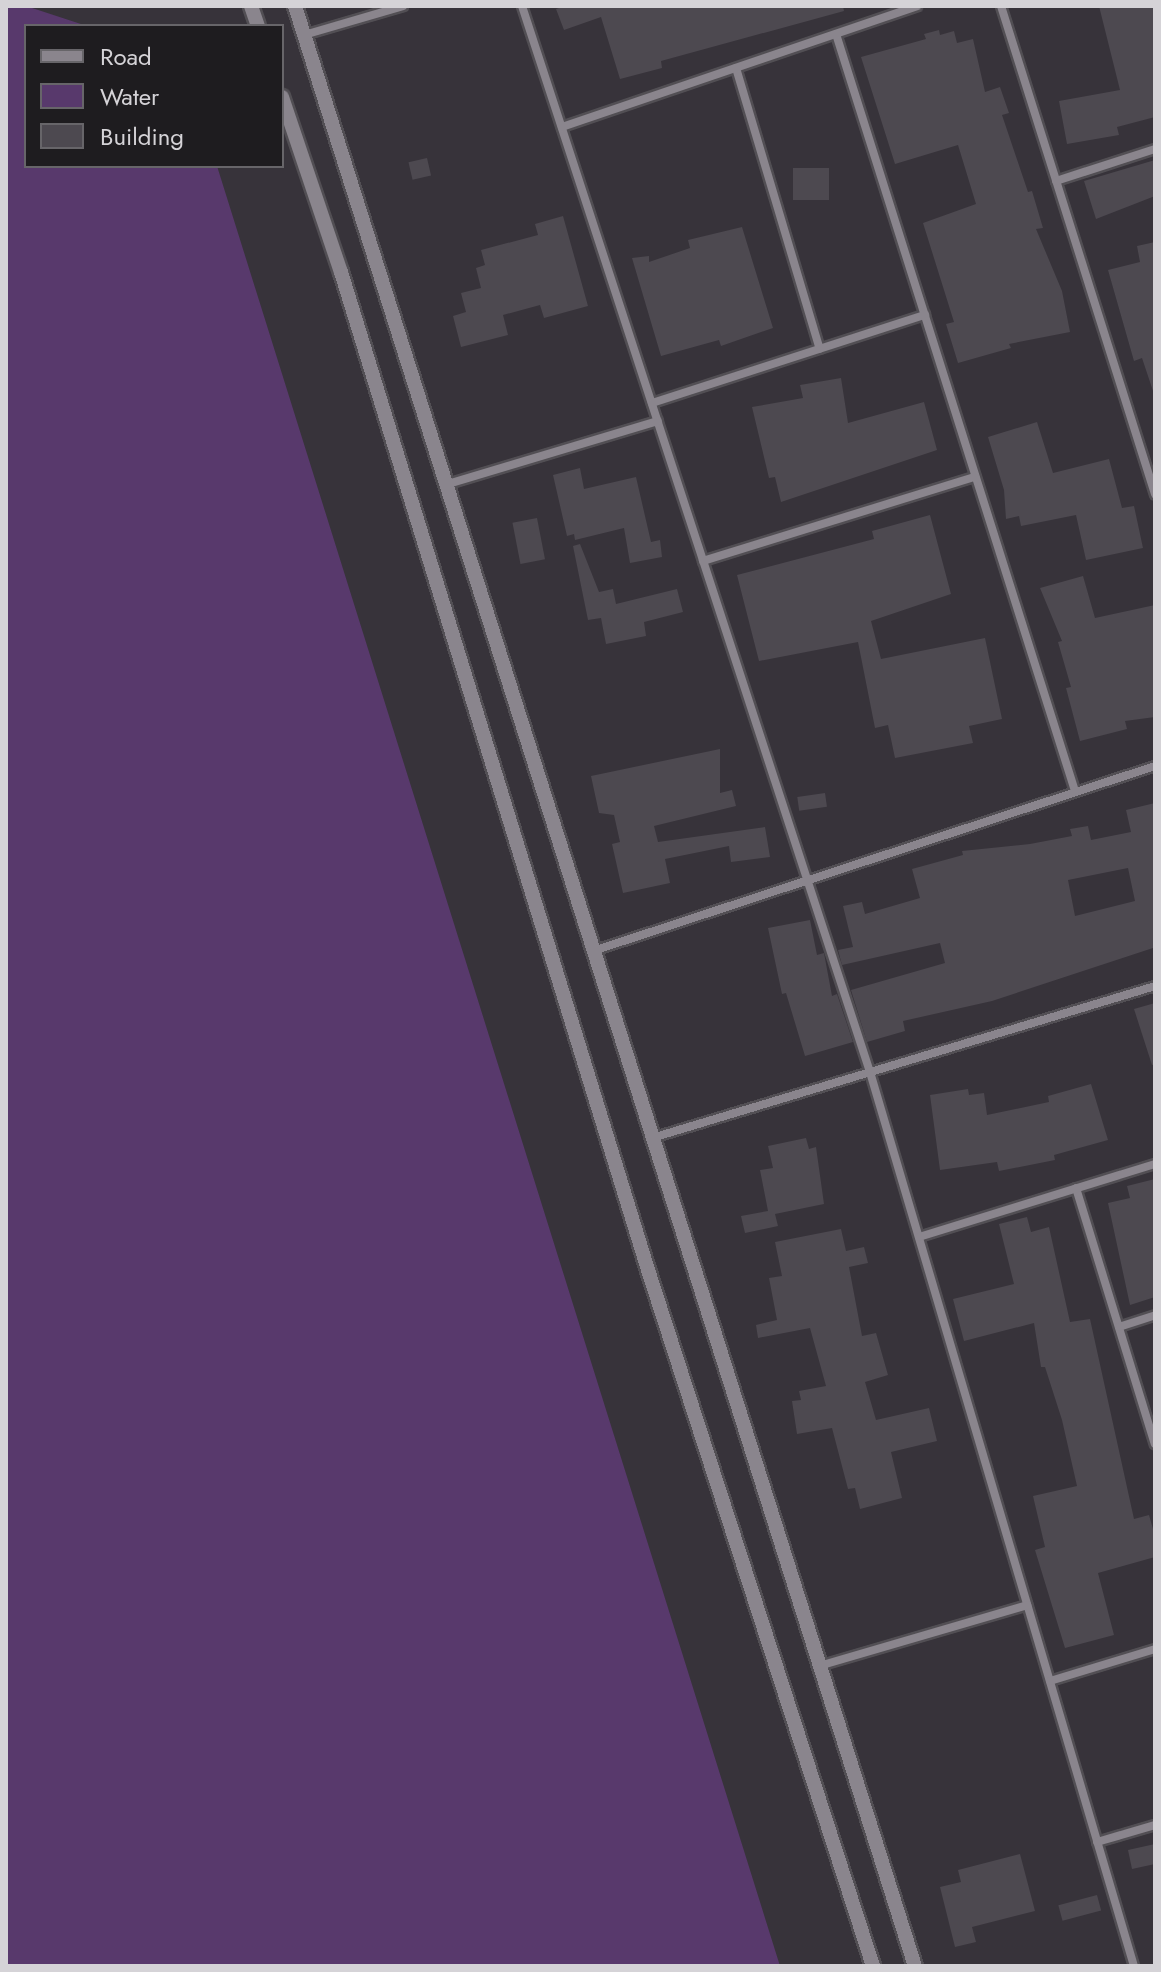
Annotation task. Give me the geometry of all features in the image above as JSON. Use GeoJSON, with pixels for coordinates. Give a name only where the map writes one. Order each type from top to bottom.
{"type":"FeatureCollection","features":[{"type":"Feature","properties":{"kind":"street"},"geometry":{"type":"LineString","coordinates":[[295,6],[915,1966]]}},
{"type":"Feature","properties":{"kind":"street"},"geometry":{"type":"LineString","coordinates":[[304,35],[403,6]]}},
{"type":"Feature","properties":{"kind":"street"},"geometry":{"type":"LineString","coordinates":[[522,6],[870,1072],[1134,1966]]}},
{"type":"Feature","properties":{"kind":"street"},"geometry":{"type":"LineString","coordinates":[[562,127],[917,6]]}},
{"type":"Feature","properties":{"kind":"street"},"geometry":{"type":"LineString","coordinates":[[1001,6],[1155,494]]}},
{"type":"Feature","properties":{"kind":"street"},"geometry":{"type":"LineString","coordinates":[[836,34],[1075,791]]}},
{"type":"Feature","properties":{"kind":"street"},"geometry":{"type":"LineString","coordinates":[[736,68],[820,349]]}},
{"type":"Feature","properties":{"kind":"street"},"geometry":{"type":"LineString","coordinates":[[284,103],[341,272],[649,1273],[873,1966]]}},
{"type":"Feature","properties":{"kind":"street"},"geometry":{"type":"LineString","coordinates":[[1056,181],[1155,149]]}},
{"type":"Feature","properties":{"kind":"street"},"geometry":{"type":"LineString","coordinates":[[652,403],[925,315]]}},
{"type":"Feature","properties":{"kind":"street"},"geometry":{"type":"LineString","coordinates":[[448,484],[658,421]]}},
{"type":"Feature","properties":{"kind":"street"},"geometry":{"type":"LineString","coordinates":[[703,561],[975,477]]}},
{"type":"Feature","properties":{"kind":"street"},"geometry":{"type":"LineString","coordinates":[[593,951],[807,877],[1155,766]]}},
{"type":"Feature","properties":{"kind":"street"},"geometry":{"type":"LineString","coordinates":[[651,1138],[1155,986]]}},
{"type":"Feature","properties":{"kind":"street"},"geometry":{"type":"LineString","coordinates":[[919,1237],[1155,1164]]}},
{"type":"Feature","properties":{"kind":"street"},"geometry":{"type":"LineString","coordinates":[[1076,1188],[1155,1444]]}},
{"type":"Feature","properties":{"kind":"street"},"geometry":{"type":"LineString","coordinates":[[1119,1327],[1155,1315]]}},
{"type":"Feature","properties":{"kind":"street"},"geometry":{"type":"LineString","coordinates":[[819,1666],[1027,1605]]}},
{"type":"Feature","properties":{"kind":"street"},"geometry":{"type":"LineString","coordinates":[[1050,1681],[1155,1649]]}},
{"type":"Feature","properties":{"kind":"street"},"geometry":{"type":"LineString","coordinates":[[1097,1842],[1155,1825]]}},
{"type":"Feature","properties":{"kind":"water"},"geometry":{"type":"Polygon","coordinates":[[[6,6],[26,6],[81,24],[24,24],[24,168],[218,168],[780,1966],[6,1966],[6,6]]]}},
{"type":"Feature","properties":{"kind":"building"},"geometry":{"type":"Polygon","coordinates":[[[565,6],[843,6],[844,11],[661,61],[662,68],[620,79],[601,17],[564,30],[556,9],[565,6]]]}},
{"type":"Feature","properties":{"kind":"building"},"geometry":{"type":"Polygon","coordinates":[[[1099,6],[1155,6],[1155,117],[1117,127],[1119,135],[1067,144],[1059,101],[1120,90],[1099,6]]]}},
{"type":"Feature","properties":{"kind":"building"},"geometry":{"type":"Polygon","coordinates":[[[939,30],[940,35],[954,31],[957,43],[973,39],[985,92],[1000,87],[1009,113],[1002,115],[1028,192],[1032,191],[1043,228],[1036,229],[1062,291],[1070,332],[1009,344],[1011,348],[958,363],[946,324],[954,322],[923,223],[976,204],[958,145],[895,164],[861,57],[926,39],[924,34],[939,30]]]}},
{"type":"Feature","properties":{"kind":"building"},"geometry":{"type":"Polygon","coordinates":[[[427,158],[431,176],[413,180],[408,162],[427,158]]]}},
{"type":"Feature","properties":{"kind":"building"},"geometry":{"type":"Polygon","coordinates":[[[1155,160],[1155,196],[1096,219],[1084,181],[1155,160]]]}},
{"type":"Feature","properties":{"kind":"building"},"geometry":{"type":"Polygon","coordinates":[[[793,168],[829,168],[829,200],[793,200],[793,168]]]}},
{"type":"Feature","properties":{"kind":"building"},"geometry":{"type":"Polygon","coordinates":[[[563,216],[588,306],[544,318],[540,305],[503,315],[508,335],[461,347],[453,316],[466,312],[461,293],[481,288],[476,268],[485,265],[481,250],[538,235],[535,224],[563,216]]]}},
{"type":"Feature","properties":{"kind":"building"},"geometry":{"type":"Polygon","coordinates":[[[742,227],[773,328],[721,346],[719,340],[661,356],[632,258],[649,256],[649,262],[690,248],[688,240],[742,227]]]}},
{"type":"Feature","properties":{"kind":"building"},"geometry":{"type":"Polygon","coordinates":[[[1155,242],[1153,391],[1142,358],[1134,361],[1108,270],[1140,262],[1137,246],[1155,242]]]}},
{"type":"Feature","properties":{"kind":"building"},"geometry":{"type":"Polygon","coordinates":[[[841,378],[848,423],[924,402],[937,450],[781,502],[775,477],[769,478],[752,407],[803,398],[800,385],[841,378]]]}},
{"type":"Feature","properties":{"kind":"building"},"geometry":{"type":"Polygon","coordinates":[[[1037,422],[1053,473],[1109,459],[1122,508],[1134,506],[1143,548],[1086,560],[1076,515],[1021,526],[1019,516],[1006,519],[1004,490],[988,437],[1037,422]]]}},
{"type":"Feature","properties":{"kind":"building"},"geometry":{"type":"Polygon","coordinates":[[[580,468],[584,489],[636,477],[651,542],[660,540],[662,557],[630,563],[624,528],[575,540],[574,534],[567,536],[553,475],[580,468]]]}},
{"type":"Feature","properties":{"kind":"building"},"geometry":{"type":"Polygon","coordinates":[[[930,515],[951,594],[871,621],[881,659],[985,638],[1002,719],[969,726],[973,743],[895,758],[888,725],[875,728],[858,642],[759,661],[737,575],[874,539],[872,531],[930,515]]]}},
{"type":"Feature","properties":{"kind":"building"},"geometry":{"type":"Polygon","coordinates":[[[537,518],[545,559],[520,564],[512,523],[537,518]]]}},
{"type":"Feature","properties":{"kind":"building"},"geometry":{"type":"Polygon","coordinates":[[[580,544],[599,592],[613,589],[616,604],[677,589],[683,612],[644,622],[646,636],[606,644],[601,618],[588,620],[573,546],[580,544]]]}},
{"type":"Feature","properties":{"kind":"building"},"geometry":{"type":"Polygon","coordinates":[[[1083,576],[1095,618],[1155,605],[1155,717],[1125,721],[1127,729],[1080,741],[1066,688],[1071,687],[1058,642],[1062,641],[1040,588],[1083,576]]]}},
{"type":"Feature","properties":{"kind":"building"},"geometry":{"type":"Polygon","coordinates":[[[720,749],[720,793],[732,790],[736,806],[654,826],[658,842],[765,827],[770,857],[731,862],[729,846],[665,859],[670,883],[623,893],[612,844],[620,842],[614,815],[599,813],[591,776],[720,749]]]}},
{"type":"Feature","properties":{"kind":"building"},"geometry":{"type":"Polygon","coordinates":[[[825,793],[827,807],[799,811],[797,797],[825,793]]]}},
{"type":"Feature","properties":{"kind":"building"},"geometry":{"type":"Polygon","coordinates":[[[1155,803],[1153,948],[992,1001],[903,1021],[905,1031],[867,1042],[851,990],[945,963],[940,943],[842,965],[838,950],[853,947],[843,906],[862,902],[865,914],[920,898],[912,869],[963,855],[962,851],[1072,836],[1070,829],[1088,826],[1091,840],[1131,832],[1126,810],[1155,803]],[[1128,868],[1068,880],[1075,916],[1135,901],[1128,868]]]}},
{"type":"Feature","properties":{"kind":"building"},"geometry":{"type":"Polygon","coordinates":[[[810,920],[817,955],[824,953],[832,996],[837,994],[853,1042],[805,1056],[786,993],[782,994],[768,928],[810,920]]]}},
{"type":"Feature","properties":{"kind":"building"},"geometry":{"type":"Polygon","coordinates":[[[1155,1003],[1155,1064],[1152,1065],[1134,1009],[1155,1003]]]}},
{"type":"Feature","properties":{"kind":"building"},"geometry":{"type":"Polygon","coordinates":[[[1091,1084],[1108,1140],[1054,1155],[1055,1160],[999,1171],[997,1162],[940,1170],[930,1095],[968,1089],[969,1095],[984,1093],[987,1115],[1049,1102],[1048,1096],[1091,1084]]]}},
{"type":"Feature","properties":{"kind":"building"},"geometry":{"type":"Polygon","coordinates":[[[806,1138],[809,1149],[816,1147],[824,1204],[775,1214],[778,1226],[745,1233],[741,1216],[768,1211],[760,1170],[773,1168],[768,1146],[806,1138]]]}},
{"type":"Feature","properties":{"kind":"building"},"geometry":{"type":"Polygon","coordinates":[[[1155,1179],[1155,1297],[1130,1305],[1108,1203],[1130,1198],[1127,1186],[1155,1179]]]}},
{"type":"Feature","properties":{"kind":"building"},"geometry":{"type":"Polygon","coordinates":[[[1027,1217],[1031,1232],[1049,1227],[1070,1322],[1090,1319],[1134,1519],[1149,1515],[1155,1536],[1155,1557],[1098,1573],[1114,1635],[1065,1648],[1035,1550],[1045,1547],[1033,1496],[1077,1486],[1062,1420],[1045,1367],[1041,1367],[1034,1323],[964,1341],[953,1299],[1014,1284],[999,1224],[1027,1217]]]}},
{"type":"Feature","properties":{"kind":"building"},"geometry":{"type":"Polygon","coordinates":[[[841,1229],[846,1251],[864,1247],[868,1263],[849,1267],[862,1336],[876,1333],[888,1375],[865,1382],[876,1420],[929,1408],[937,1441],[891,1452],[902,1498],[860,1509],[855,1488],[848,1489],[832,1428],[797,1434],[792,1401],[801,1400],[799,1391],[826,1386],[810,1328],[758,1338],[756,1325],[777,1320],[769,1278],[782,1276],[775,1242],[841,1229]]]}},
{"type":"Feature","properties":{"kind":"building"},"geometry":{"type":"Polygon","coordinates":[[[1155,1844],[1155,1864],[1132,1869],[1128,1850],[1155,1844]]]}},
{"type":"Feature","properties":{"kind":"building"},"geometry":{"type":"Polygon","coordinates":[[[1020,1854],[1035,1911],[972,1927],[976,1942],[955,1947],[940,1887],[961,1882],[958,1870],[1020,1854]]]}},
{"type":"Feature","properties":{"kind":"building"},"geometry":{"type":"Polygon","coordinates":[[[1097,1895],[1101,1910],[1063,1921],[1058,1905],[1097,1895]]]}}]}
